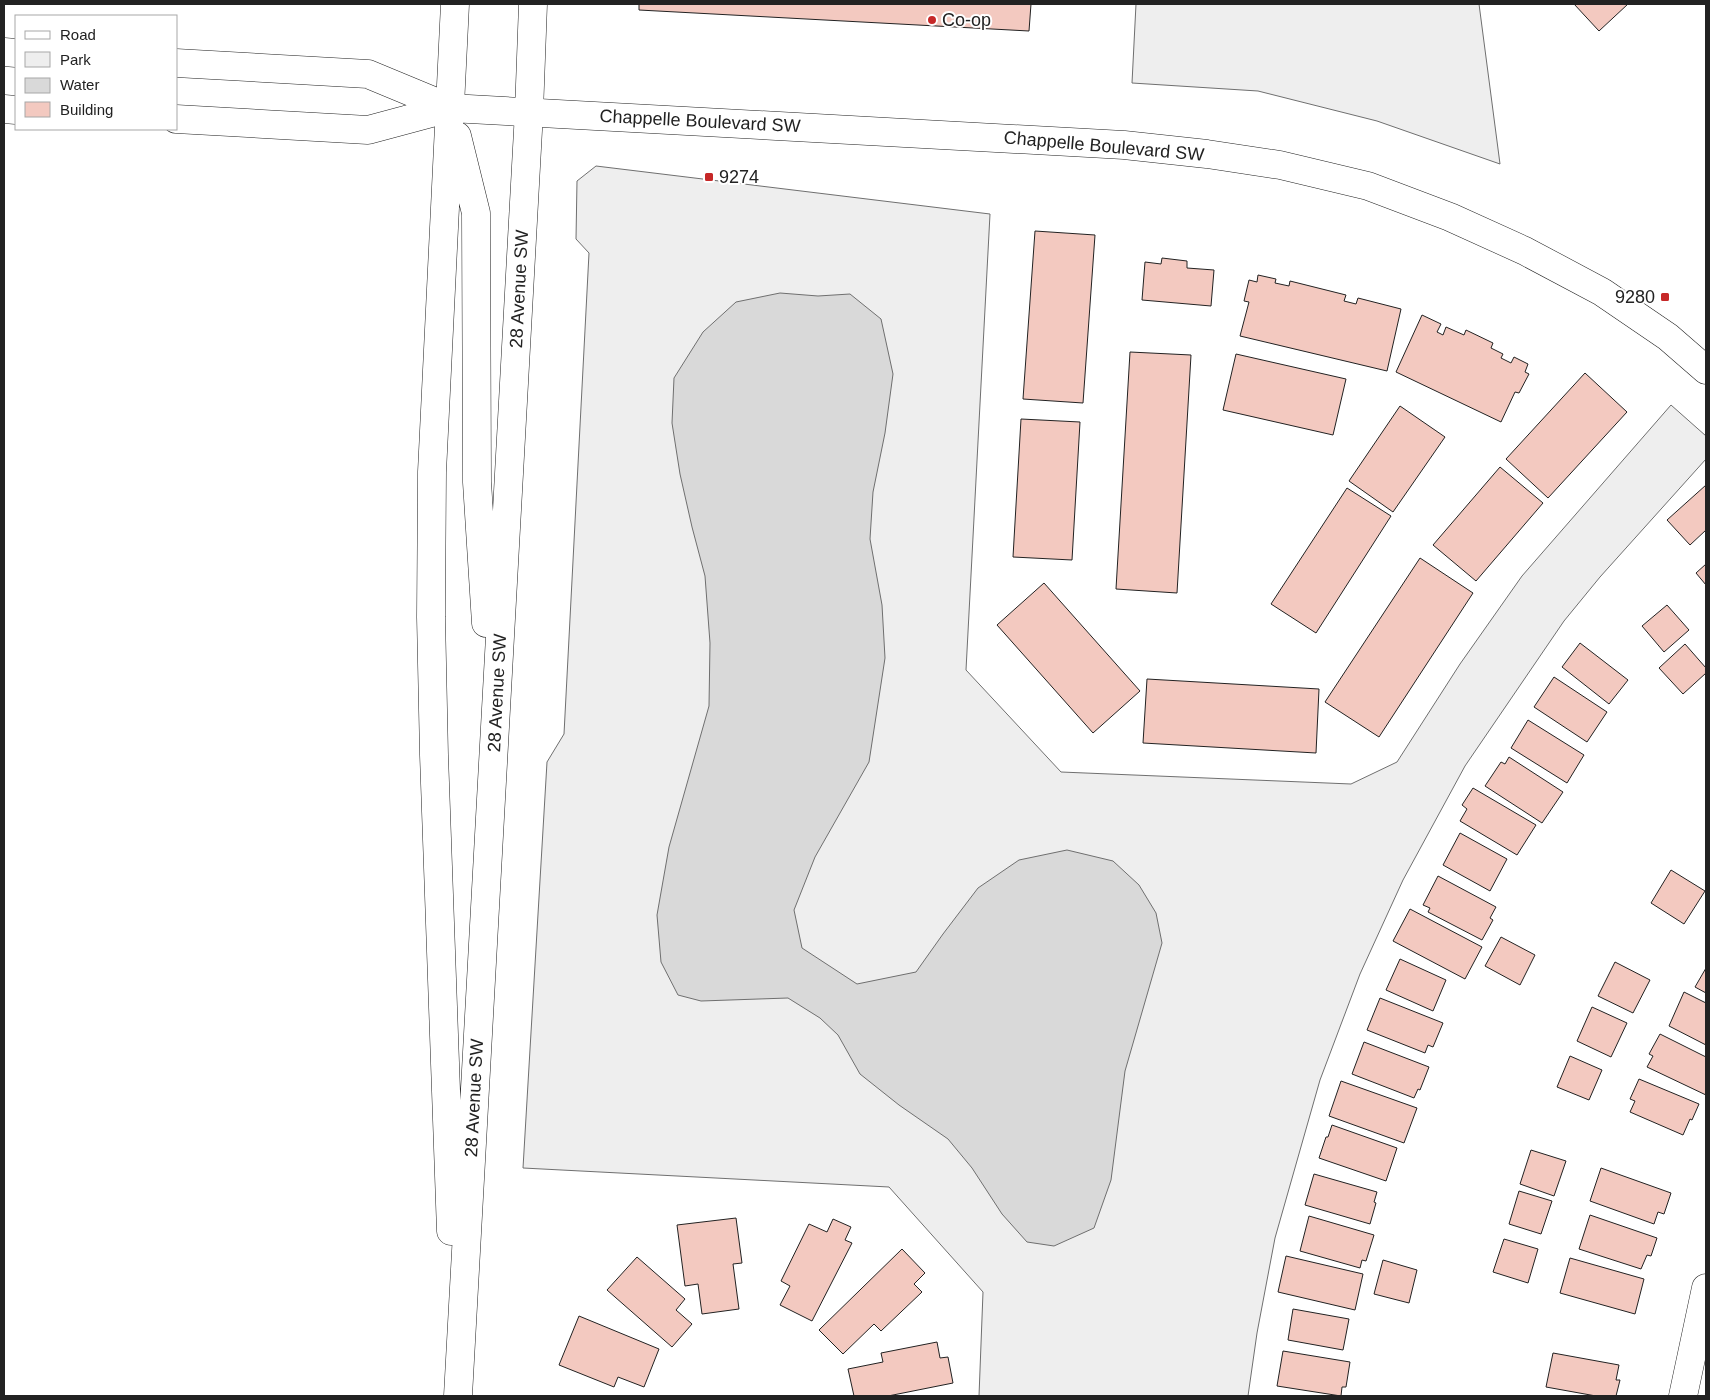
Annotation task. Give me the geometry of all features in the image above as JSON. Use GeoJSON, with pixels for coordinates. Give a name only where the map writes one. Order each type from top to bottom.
{"type":"FeatureCollection","features":[{"type":"Feature","properties":{"kind":"main road","name":"28 Avenue SW"},"geometry":{"type":"LineString","coordinates":[[455,4],[432,472],[431,617],[434,755],[458,1390]]}},
{"type":"Feature","properties":{"kind":"main road","name":"28 Avenue SW"},"geometry":{"type":"LineString","coordinates":[[458,1390],[529,112],[533,4]]}},
{"type":"Feature","properties":{"kind":"main road"},"geometry":{"type":"LineString","coordinates":[[178,63],[368,74],[450,108]]}},
{"type":"Feature","properties":{"kind":"main road"},"geometry":{"type":"LineString","coordinates":[[178,119],[368,130],[450,108]]}},
{"type":"Feature","properties":{"kind":"main road"},"geometry":{"type":"LineString","coordinates":[[450,108],[476,213],[477,482],[494,747]]}},
{"type":"Feature","properties":{"kind":"main road","name":"Chappelle Boulevard SW"},"geometry":{"type":"LineString","coordinates":[[450,108],[1124,145],[1207,154],[1280,165],[1368,186],[1450,217],[1526,251],[1602,292],[1668,337],[1706,370]]}},
{"type":"Feature","properties":{"kind":"main road"},"geometry":{"type":"LineString","coordinates":[[1682,1396],[1706,1288]]}},
{"type":"Feature","properties":{"kind":"green space"},"geometry":{"type":"Polygon","coordinates":[[[1136,4],[1479,4],[1500,164],[1377,121],[1258,91],[1132,83],[1136,4]]]}},
{"type":"Feature","properties":{"kind":"green space"},"geometry":{"type":"Polygon","coordinates":[[[596,166],[990,214],[966,670],[1061,772],[1351,784],[1397,762],[1460,664],[1522,576],[1671,405],[1706,436],[1706,459],[1600,577],[1564,621],[1465,766],[1403,880],[1360,974],[1320,1080],[1275,1238],[1257,1333],[1248,1396],[979,1396],[983,1292],[889,1187],[523,1168],[547,762],[564,734],[589,253],[576,239],[577,181],[596,166]]]}},
{"type":"Feature","properties":{"kind":"water"},"geometry":{"type":"Polygon","coordinates":[[[780,293],[818,296],[850,294],[881,319],[893,374],[885,433],[873,492],[870,539],[882,605],[885,658],[869,762],[815,857],[794,910],[802,948],[857,984],[916,972],[978,888],[1019,860],[1067,850],[1113,861],[1139,885],[1156,913],[1162,943],[1125,1071],[1111,1180],[1094,1228],[1054,1246],[1027,1242],[1002,1214],[972,1168],[948,1139],[899,1105],[860,1074],[838,1035],[820,1018],[788,998],[701,1001],[678,995],[661,962],[657,915],[669,847],[709,706],[710,643],[705,576],[680,474],[672,423],[674,378],[703,332],[736,302],[780,293]]]}},
{"type":"Feature","properties":{"kind":"building","name":"Co-op"},"geometry":{"type":"Polygon","coordinates":[[[639,4],[1031,4],[1029,31],[639,10],[639,4]]]}},
{"type":"Feature","properties":{"kind":"building"},"geometry":{"type":"Polygon","coordinates":[[[1574,4],[1628,4],[1599,31],[1574,4]]]}},
{"type":"Feature","properties":{"kind":"building"},"geometry":{"type":"Polygon","coordinates":[[[1035,231],[1095,235],[1083,403],[1023,399],[1035,231]]]}},
{"type":"Feature","properties":{"kind":"building"},"geometry":{"type":"Polygon","coordinates":[[[1162,258],[1187,261],[1187,268],[1214,270],[1211,306],[1142,300],[1145,262],[1161,264],[1162,258]]]}},
{"type":"Feature","properties":{"kind":"building"},"geometry":{"type":"Polygon","coordinates":[[[1258,275],[1276,279],[1275,283],[1289,286],[1290,281],[1346,295],[1344,301],[1356,304],[1358,298],[1401,309],[1387,371],[1240,336],[1249,302],[1244,301],[1249,280],[1257,282],[1258,275]]]}},
{"type":"Feature","properties":{"kind":"building"},"geometry":{"type":"Polygon","coordinates":[[[1422,315],[1441,324],[1437,332],[1443,335],[1446,327],[1464,335],[1466,330],[1493,343],[1491,348],[1503,354],[1501,358],[1511,363],[1514,357],[1528,364],[1525,372],[1529,374],[1519,393],[1515,392],[1501,422],[1396,372],[1422,315]]]}},
{"type":"Feature","properties":{"kind":"building"},"geometry":{"type":"Polygon","coordinates":[[[1130,352],[1191,355],[1177,593],[1116,589],[1130,352]]]}},
{"type":"Feature","properties":{"kind":"building"},"geometry":{"type":"Polygon","coordinates":[[[1236,354],[1346,379],[1333,435],[1223,410],[1236,354]]]}},
{"type":"Feature","properties":{"kind":"building"},"geometry":{"type":"Polygon","coordinates":[[[1585,373],[1627,412],[1548,498],[1506,459],[1585,373]]]}},
{"type":"Feature","properties":{"kind":"building"},"geometry":{"type":"Polygon","coordinates":[[[1400,406],[1445,437],[1393,512],[1349,481],[1400,406]]]}},
{"type":"Feature","properties":{"kind":"building"},"geometry":{"type":"Polygon","coordinates":[[[1021,419],[1080,422],[1072,560],[1013,557],[1021,419]]]}},
{"type":"Feature","properties":{"kind":"building"},"geometry":{"type":"Polygon","coordinates":[[[1500,467],[1543,503],[1476,581],[1433,545],[1500,467]]]}},
{"type":"Feature","properties":{"kind":"building"},"geometry":{"type":"Polygon","coordinates":[[[1706,485],[1706,530],[1690,545],[1667,520],[1706,485]]]}},
{"type":"Feature","properties":{"kind":"building"},"geometry":{"type":"Polygon","coordinates":[[[1347,488],[1391,516],[1316,633],[1271,604],[1347,488]]]}},
{"type":"Feature","properties":{"kind":"building"},"geometry":{"type":"Polygon","coordinates":[[[1420,558],[1473,593],[1379,737],[1325,702],[1420,558]]]}},
{"type":"Feature","properties":{"kind":"building"},"geometry":{"type":"Polygon","coordinates":[[[1706,564],[1706,585],[1696,573],[1706,564]]]}},
{"type":"Feature","properties":{"kind":"building"},"geometry":{"type":"Polygon","coordinates":[[[1044,583],[1140,691],[1093,733],[997,625],[1044,583]]]}},
{"type":"Feature","properties":{"kind":"building"},"geometry":{"type":"Polygon","coordinates":[[[1667,605],[1689,630],[1664,652],[1642,626],[1667,605]]]}},
{"type":"Feature","properties":{"kind":"building"},"geometry":{"type":"Polygon","coordinates":[[[1580,643],[1628,680],[1609,704],[1562,667],[1580,643]]]}},
{"type":"Feature","properties":{"kind":"building"},"geometry":{"type":"Polygon","coordinates":[[[1685,644],[1706,668],[1706,673],[1683,694],[1659,668],[1685,644]]]}},
{"type":"Feature","properties":{"kind":"building"},"geometry":{"type":"Polygon","coordinates":[[[1554,677],[1607,712],[1587,742],[1534,707],[1554,677]]]}},
{"type":"Feature","properties":{"kind":"building"},"geometry":{"type":"Polygon","coordinates":[[[1147,679],[1319,689],[1316,753],[1143,743],[1147,679]]]}},
{"type":"Feature","properties":{"kind":"building"},"geometry":{"type":"Polygon","coordinates":[[[1528,720],[1584,755],[1567,783],[1511,748],[1528,720]]]}},
{"type":"Feature","properties":{"kind":"building"},"geometry":{"type":"Polygon","coordinates":[[[1509,757],[1563,792],[1542,823],[1485,786],[1501,762],[1505,764],[1509,757]]]}},
{"type":"Feature","properties":{"kind":"building"},"geometry":{"type":"Polygon","coordinates":[[[1473,788],[1536,825],[1517,855],[1460,821],[1467,809],[1462,805],[1473,788]]]}},
{"type":"Feature","properties":{"kind":"building"},"geometry":{"type":"Polygon","coordinates":[[[1460,833],[1507,859],[1490,891],[1443,865],[1460,833]]]}},
{"type":"Feature","properties":{"kind":"building"},"geometry":{"type":"Polygon","coordinates":[[[1671,870],[1705,891],[1684,924],[1651,903],[1671,870]]]}},
{"type":"Feature","properties":{"kind":"building"},"geometry":{"type":"Polygon","coordinates":[[[1438,876],[1496,907],[1490,918],[1493,920],[1482,940],[1428,912],[1430,908],[1423,905],[1438,876]]]}},
{"type":"Feature","properties":{"kind":"building"},"geometry":{"type":"Polygon","coordinates":[[[1410,909],[1482,947],[1465,979],[1393,941],[1410,909]]]}},
{"type":"Feature","properties":{"kind":"building"},"geometry":{"type":"Polygon","coordinates":[[[1501,937],[1535,955],[1520,985],[1485,966],[1501,937]]]}},
{"type":"Feature","properties":{"kind":"building"},"geometry":{"type":"Polygon","coordinates":[[[1400,959],[1446,980],[1433,1011],[1386,990],[1400,959]]]}},
{"type":"Feature","properties":{"kind":"building"},"geometry":{"type":"Polygon","coordinates":[[[1615,962],[1650,980],[1633,1013],[1598,996],[1615,962]]]}},
{"type":"Feature","properties":{"kind":"building"},"geometry":{"type":"Polygon","coordinates":[[[1706,968],[1706,993],[1695,987],[1706,968]]]}},
{"type":"Feature","properties":{"kind":"building"},"geometry":{"type":"Polygon","coordinates":[[[1684,992],[1706,1003],[1706,1045],[1669,1026],[1684,992]]]}},
{"type":"Feature","properties":{"kind":"building"},"geometry":{"type":"Polygon","coordinates":[[[1380,998],[1443,1023],[1433,1047],[1428,1045],[1425,1053],[1367,1030],[1380,998]]]}},
{"type":"Feature","properties":{"kind":"building"},"geometry":{"type":"Polygon","coordinates":[[[1592,1007],[1627,1023],[1611,1057],[1577,1041],[1592,1007]]]}},
{"type":"Feature","properties":{"kind":"building"},"geometry":{"type":"Polygon","coordinates":[[[1660,1034],[1706,1057],[1706,1095],[1647,1067],[1653,1056],[1649,1054],[1660,1034]]]}},
{"type":"Feature","properties":{"kind":"building"},"geometry":{"type":"Polygon","coordinates":[[[1364,1042],[1429,1067],[1420,1090],[1418,1089],[1414,1098],[1352,1074],[1364,1042]]]}},
{"type":"Feature","properties":{"kind":"building"},"geometry":{"type":"Polygon","coordinates":[[[1570,1056],[1602,1070],[1589,1100],[1557,1087],[1570,1056]]]}},
{"type":"Feature","properties":{"kind":"building"},"geometry":{"type":"Polygon","coordinates":[[[1639,1079],[1699,1104],[1683,1135],[1630,1112],[1635,1101],[1630,1099],[1639,1079]]]}},
{"type":"Feature","properties":{"kind":"building"},"geometry":{"type":"Polygon","coordinates":[[[1341,1081],[1417,1108],[1404,1143],[1329,1116],[1341,1081]]]}},
{"type":"Feature","properties":{"kind":"building"},"geometry":{"type":"Polygon","coordinates":[[[1332,1125],[1397,1148],[1386,1181],[1319,1158],[1332,1125]]]}},
{"type":"Feature","properties":{"kind":"building"},"geometry":{"type":"Polygon","coordinates":[[[1531,1150],[1566,1161],[1554,1196],[1520,1184],[1531,1150]]]}},
{"type":"Feature","properties":{"kind":"building"},"geometry":{"type":"Polygon","coordinates":[[[1601,1168],[1671,1193],[1664,1214],[1658,1212],[1654,1224],[1590,1201],[1601,1168]]]}},
{"type":"Feature","properties":{"kind":"building"},"geometry":{"type":"Polygon","coordinates":[[[1314,1174],[1377,1192],[1370,1224],[1305,1205],[1314,1174]]]}},
{"type":"Feature","properties":{"kind":"building"},"geometry":{"type":"Polygon","coordinates":[[[1519,1191],[1552,1201],[1541,1234],[1509,1224],[1519,1191]]]}},
{"type":"Feature","properties":{"kind":"building"},"geometry":{"type":"Polygon","coordinates":[[[1590,1215],[1657,1238],[1651,1256],[1647,1255],[1641,1269],[1579,1249],[1590,1215]]]}},
{"type":"Feature","properties":{"kind":"building"},"geometry":{"type":"Polygon","coordinates":[[[1309,1216],[1374,1235],[1366,1261],[1362,1260],[1360,1268],[1300,1251],[1309,1216]]]}},
{"type":"Feature","properties":{"kind":"building"},"geometry":{"type":"Polygon","coordinates":[[[736,1218],[742,1263],[733,1264],[739,1309],[702,1314],[698,1284],[685,1286],[677,1225],[736,1218]]]}},
{"type":"Feature","properties":{"kind":"building"},"geometry":{"type":"Polygon","coordinates":[[[833,1219],[851,1227],[845,1240],[852,1243],[812,1321],[780,1305],[790,1286],[781,1281],[809,1224],[827,1232],[833,1219]]]}},
{"type":"Feature","properties":{"kind":"building"},"geometry":{"type":"Polygon","coordinates":[[[1504,1239],[1538,1249],[1528,1283],[1493,1272],[1504,1239]]]}},
{"type":"Feature","properties":{"kind":"building"},"geometry":{"type":"Polygon","coordinates":[[[902,1249],[925,1273],[914,1284],[922,1292],[881,1331],[874,1324],[843,1354],[819,1330],[902,1249]]]}},
{"type":"Feature","properties":{"kind":"building"},"geometry":{"type":"Polygon","coordinates":[[[1286,1256],[1363,1274],[1355,1310],[1278,1292],[1286,1256]]]}},
{"type":"Feature","properties":{"kind":"building"},"geometry":{"type":"Polygon","coordinates":[[[637,1257],[685,1299],[676,1310],[692,1324],[672,1347],[607,1290],[637,1257]]]}},
{"type":"Feature","properties":{"kind":"building"},"geometry":{"type":"Polygon","coordinates":[[[1570,1258],[1644,1279],[1635,1314],[1560,1293],[1570,1258]]]}},
{"type":"Feature","properties":{"kind":"building"},"geometry":{"type":"Polygon","coordinates":[[[1383,1260],[1417,1270],[1409,1303],[1374,1294],[1383,1260]]]}},
{"type":"Feature","properties":{"kind":"building"},"geometry":{"type":"Polygon","coordinates":[[[1293,1309],[1349,1319],[1343,1350],[1288,1340],[1293,1309]]]}},
{"type":"Feature","properties":{"kind":"building"},"geometry":{"type":"Polygon","coordinates":[[[579,1316],[659,1349],[644,1387],[618,1377],[614,1387],[559,1365],[579,1316]]]}},
{"type":"Feature","properties":{"kind":"building"},"geometry":{"type":"Polygon","coordinates":[[[937,1342],[940,1358],[948,1357],[953,1383],[888,1396],[854,1396],[848,1369],[883,1362],[881,1353],[937,1342]]]}},
{"type":"Feature","properties":{"kind":"building"},"geometry":{"type":"Polygon","coordinates":[[[1283,1351],[1350,1362],[1346,1387],[1342,1387],[1341,1396],[1277,1386],[1283,1351]]]}},
{"type":"Feature","properties":{"kind":"building"},"geometry":{"type":"Polygon","coordinates":[[[1553,1353],[1619,1365],[1616,1380],[1620,1380],[1616,1396],[1596,1396],[1546,1387],[1553,1353]]]}},
{"type":"Feature","properties":{"kind":"place","name":"Co-op"},"geometry":{"type":"Point","coordinates":[932,20]}},
{"type":"Feature","properties":{"kind":"place","name":"9274"},"geometry":{"type":"Point","coordinates":[709,177]}},
{"type":"Feature","properties":{"kind":"place","name":"9280"},"geometry":{"type":"Point","coordinates":[1665,297]}}]}
